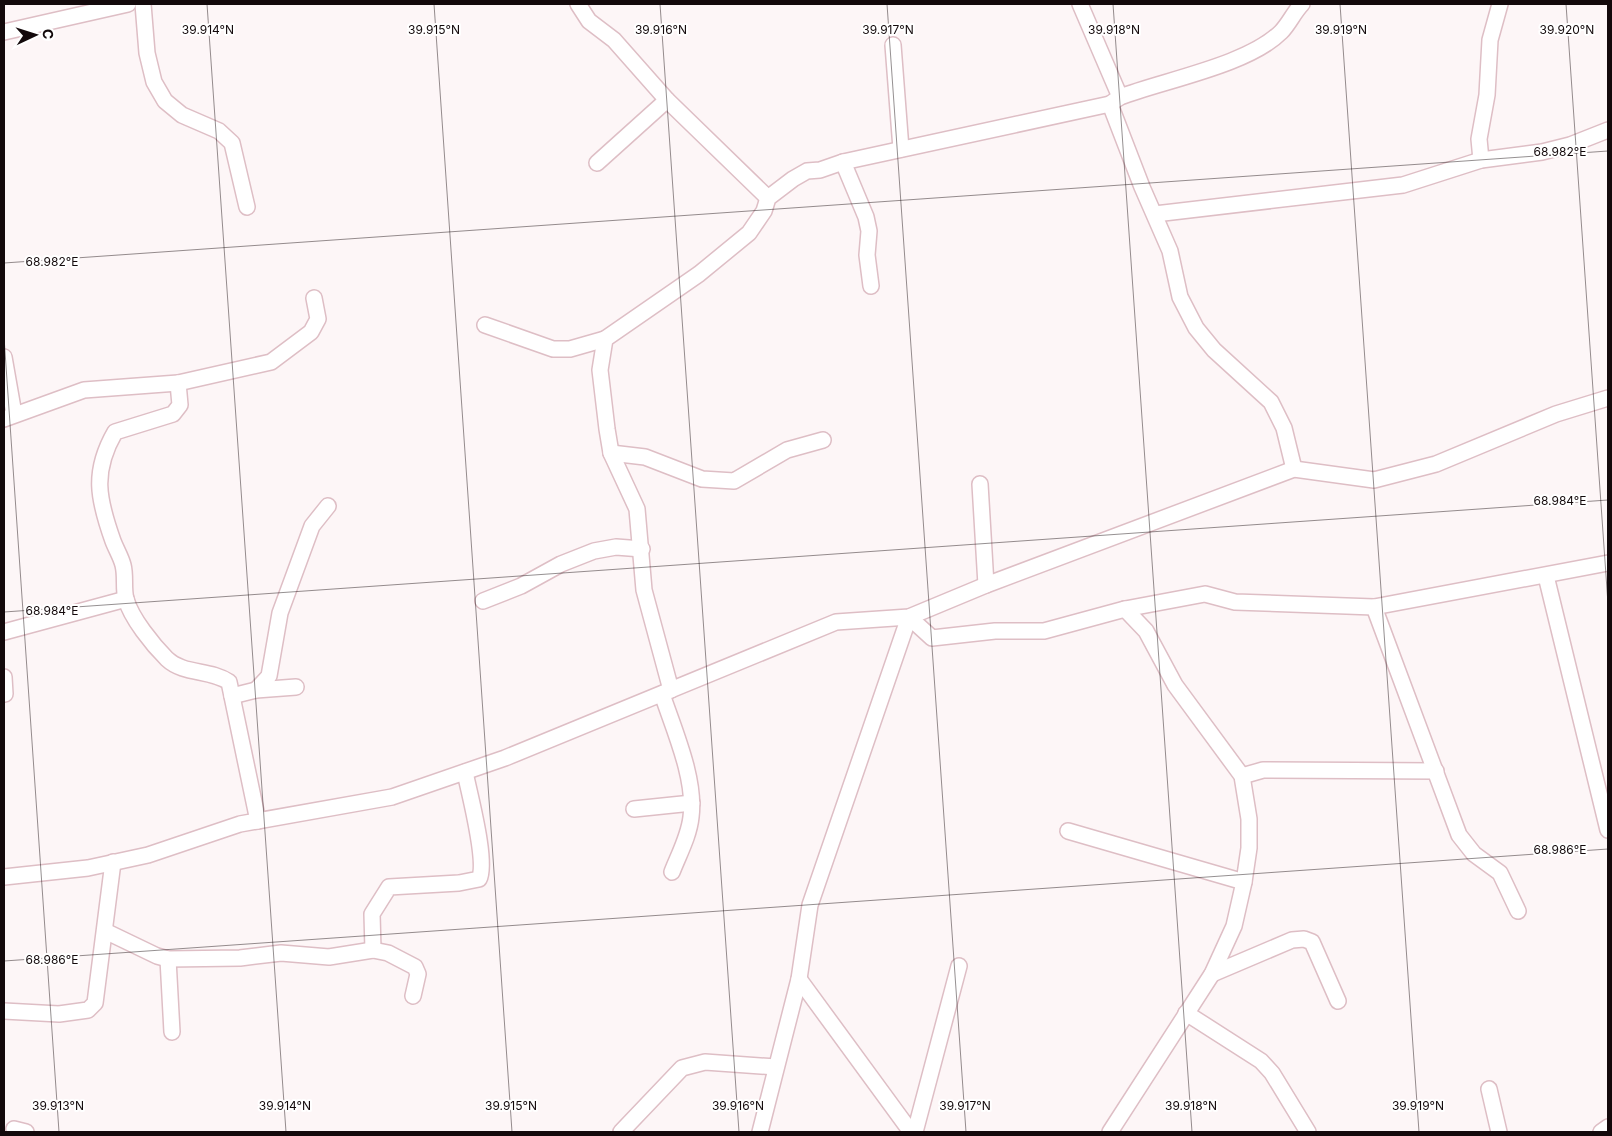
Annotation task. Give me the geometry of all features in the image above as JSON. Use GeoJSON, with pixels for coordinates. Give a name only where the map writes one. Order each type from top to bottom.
{"type":"FeatureCollection","features":[{"type":"Feature","properties":{"kind":"street"},"geometry":{"type":"LineString","coordinates":[[4,32],[128,4]]}},
{"type":"Feature","properties":{"kind":"street"},"geometry":{"type":"LineString","coordinates":[[143,4],[148,53],[154,82],[165,101],[182,115],[219,131],[232,144],[247,207]]}},
{"type":"Feature","properties":{"kind":"street"},"geometry":{"type":"LineString","coordinates":[[578,4],[590,21],[614,40],[667,100],[768,198]]}},
{"type":"Feature","properties":{"kind":"street"},"geometry":{"type":"LineString","coordinates":[[1080,4],[1115,100],[1142,187],[1170,251],[1180,297],[1196,328],[1214,350],[1271,402],[1284,428],[1294,469]]}},
{"type":"Feature","properties":{"kind":"street"},"geometry":{"type":"LineString","coordinates":[[486,326],[554,349],[570,349],[605,339],[699,274],[749,233],[764,211],[768,198],[807,171],[820,170],[843,162],[1115,100],[1249,54],[1282,31],[1302,4]]}},
{"type":"Feature","properties":{"kind":"street"},"geometry":{"type":"LineString","coordinates":[[1481,160],[1479,140],[1487,95],[1490,40],[1500,4]]}},
{"type":"Feature","properties":{"kind":"street"},"geometry":{"type":"LineString","coordinates":[[893,45],[901,149]]}},
{"type":"Feature","properties":{"kind":"street"},"geometry":{"type":"LineString","coordinates":[[597,163],[667,100]]}},
{"type":"Feature","properties":{"kind":"street"},"geometry":{"type":"LineString","coordinates":[[1155,214],[1403,185],[1481,160],[1542,152],[1570,145],[1608,130]]}},
{"type":"Feature","properties":{"kind":"street"},"geometry":{"type":"LineString","coordinates":[[843,162],[866,216],[869,231],[868,255],[871,286]]}},
{"type":"Feature","properties":{"kind":"street"},"geometry":{"type":"LineString","coordinates":[[4,357],[9,417],[84,390],[178,383],[271,362],[311,332],[318,319],[314,298]]}},
{"type":"Feature","properties":{"kind":"street"},"geometry":{"type":"LineString","coordinates":[[605,339],[600,370],[612,452],[636,509],[642,549],[644,590],[683,755],[692,803],[688,831],[672,872]]}},
{"type":"Feature","properties":{"kind":"street"},"geometry":{"type":"LineString","coordinates":[[178,383],[180,405],[173,414],[115,432],[106,448],[100,467],[98,488],[104,516],[123,564],[126,599],[141,628],[167,659],[182,669],[221,677],[229,682],[258,821]]}},
{"type":"Feature","properties":{"kind":"street"},"geometry":{"type":"LineString","coordinates":[[4,877],[88,868],[148,855],[240,824],[392,797],[505,758],[836,622],[909,617],[986,585],[1294,469],[1374,480],[1436,464],[1556,414],[1608,398]]}},
{"type":"Feature","properties":{"kind":"street"},"geometry":{"type":"LineString","coordinates":[[612,452],[645,458],[702,479],[734,481],[787,450],[823,440]]}},
{"type":"Feature","properties":{"kind":"street"},"geometry":{"type":"LineString","coordinates":[[980,484],[986,585]]}},
{"type":"Feature","properties":{"kind":"street"},"geometry":{"type":"LineString","coordinates":[[256,690],[268,676],[280,613],[312,526],[328,506]]}},
{"type":"Feature","properties":{"kind":"street"},"geometry":{"type":"LineString","coordinates":[[483,601],[521,586],[561,564],[594,551],[616,547],[642,549]]}},
{"type":"Feature","properties":{"kind":"street"},"geometry":{"type":"LineString","coordinates":[[909,617],[932,638],[996,631],[1044,631],[1125,609],[1205,594],[1235,602],[1374,608],[1608,564]]}},
{"type":"Feature","properties":{"kind":"street"},"geometry":{"type":"LineString","coordinates":[[1546,576],[1608,830]]}},
{"type":"Feature","properties":{"kind":"street"},"geometry":{"type":"LineString","coordinates":[[4,632],[126,599]]}},
{"type":"Feature","properties":{"kind":"street"},"geometry":{"type":"LineString","coordinates":[[1374,608],[1460,835],[1474,854],[1500,873],[1518,911]]}},
{"type":"Feature","properties":{"kind":"street"},"geometry":{"type":"LineString","coordinates":[[1110,1132],[1212,974],[1234,926],[1244,882],[1249,848],[1248,819],[1242,776],[1175,685],[1146,632],[1125,609]]}},
{"type":"Feature","properties":{"kind":"street"},"geometry":{"type":"LineString","coordinates":[[760,1132],[799,979],[810,905],[909,617]]}},
{"type":"Feature","properties":{"kind":"street"},"geometry":{"type":"LineString","coordinates":[[4,677],[5,694]]}},
{"type":"Feature","properties":{"kind":"street"},"geometry":{"type":"LineString","coordinates":[[232,696],[256,690],[296,687]]}},
{"type":"Feature","properties":{"kind":"street"},"geometry":{"type":"LineString","coordinates":[[1242,776],[1263,770],[1436,771]]}},
{"type":"Feature","properties":{"kind":"street"},"geometry":{"type":"LineString","coordinates":[[373,950],[372,914],[389,887],[459,882],[479,878],[482,872],[481,850],[465,772]]}},
{"type":"Feature","properties":{"kind":"street"},"geometry":{"type":"LineString","coordinates":[[634,809],[692,803]]}},
{"type":"Feature","properties":{"kind":"street"},"geometry":{"type":"LineString","coordinates":[[1068,831],[1244,882]]}},
{"type":"Feature","properties":{"kind":"street"},"geometry":{"type":"LineString","coordinates":[[4,1011],[59,1014],[88,1010],[95,1002],[114,862]]}},
{"type":"Feature","properties":{"kind":"street"},"geometry":{"type":"LineString","coordinates":[[105,931],[157,956],[168,959],[240,958],[281,953],[329,958],[373,950],[388,953],[415,967],[418,974],[413,996]]}},
{"type":"Feature","properties":{"kind":"street"},"geometry":{"type":"LineString","coordinates":[[1212,974],[1292,940],[1304,939],[1312,942],[1338,1001]]}},
{"type":"Feature","properties":{"kind":"street"},"geometry":{"type":"LineString","coordinates":[[168,959],[172,1032]]}},
{"type":"Feature","properties":{"kind":"street"},"geometry":{"type":"LineString","coordinates":[[913,1132],[959,966]]}},
{"type":"Feature","properties":{"kind":"street"},"geometry":{"type":"LineString","coordinates":[[799,979],[913,1132]]}},
{"type":"Feature","properties":{"kind":"street"},"geometry":{"type":"LineString","coordinates":[[1186,1013],[1261,1061],[1272,1073],[1308,1132]]}},
{"type":"Feature","properties":{"kind":"street"},"geometry":{"type":"LineString","coordinates":[[621,1132],[682,1068],[705,1062],[776,1067]]}},
{"type":"Feature","properties":{"kind":"street"},"geometry":{"type":"LineString","coordinates":[[1489,1090],[1499,1132]]}},
{"type":"Feature","properties":{"kind":"street"},"geometry":{"type":"LineString","coordinates":[[1601,1132],[1608,1127]]}}]}
